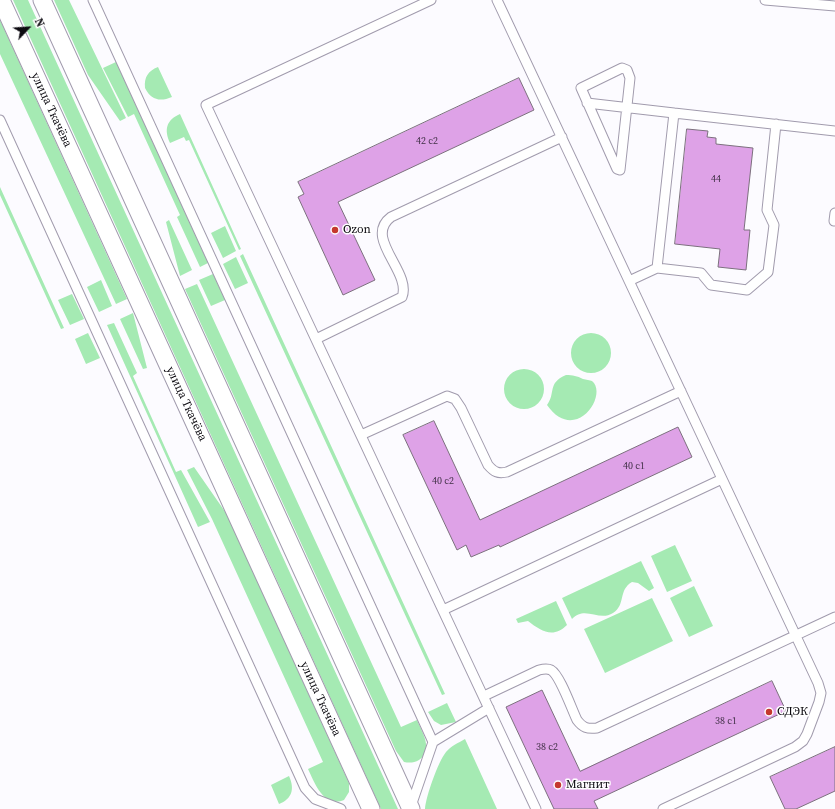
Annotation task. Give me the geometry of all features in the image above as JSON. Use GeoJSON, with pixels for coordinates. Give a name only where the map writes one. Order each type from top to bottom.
{"type":"FeatureCollection","features":[{"type":"Feature","properties":{"kind":"street","name":"улица Ткачёва"},"geometry":{"type":"LineString","coordinates":[[1,0],[371,809]]}},
{"type":"Feature","properties":{"kind":"street"},"geometry":{"type":"LineString","coordinates":[[42,0],[411,808]]}},
{"type":"Feature","properties":{"kind":"lane"},"geometry":{"type":"LineString","coordinates":[[93,0],[433,742]]}},
{"type":"Feature","properties":{"kind":"lane"},"geometry":{"type":"LineString","coordinates":[[431,0],[206,105],[536,809]]}},
{"type":"Feature","properties":{"kind":"lane"},"geometry":{"type":"LineString","coordinates":[[498,0],[795,635],[820,693],[807,734],[803,741],[795,747],[663,809]]}},
{"type":"Feature","properties":{"kind":"lane"},"geometry":{"type":"LineString","coordinates":[[765,0],[835,6]]}},
{"type":"Feature","properties":{"kind":"lane"},"geometry":{"type":"LineString","coordinates":[[625,68],[630,78],[620,170],[618,169],[587,103],[582,92],[583,86],[625,68]]}},
{"type":"Feature","properties":{"kind":"lane"},"geometry":{"type":"LineString","coordinates":[[587,103],[835,130]]}},
{"type":"Feature","properties":{"kind":"lane"},"geometry":{"type":"LineString","coordinates":[[657,268],[674,113]]}},
{"type":"Feature","properties":{"kind":"lane"},"geometry":{"type":"LineString","coordinates":[[0,120],[305,788],[315,799],[341,809]]}},
{"type":"Feature","properties":{"kind":"lane"},"geometry":{"type":"LineString","coordinates":[[629,281],[657,268],[701,273],[711,286],[747,290],[768,272],[774,226],[766,210],[776,124]]}},
{"type":"Feature","properties":{"kind":"lane"},"geometry":{"type":"LineString","coordinates":[[316,339],[402,297],[405,290],[403,282],[384,243],[381,232],[384,222],[391,217],[562,137]]}},
{"type":"Feature","properties":{"kind":"lane"},"geometry":{"type":"LineString","coordinates":[[361,435],[447,396],[455,399],[461,408],[488,465],[493,471],[499,474],[507,472],[681,391]]}},
{"type":"Feature","properties":{"kind":"lane"},"geometry":{"type":"LineString","coordinates":[[443,610],[722,479]]}},
{"type":"Feature","properties":{"kind":"lane"},"geometry":{"type":"LineString","coordinates":[[484,696],[539,670],[552,670],[557,676],[577,720],[582,726],[589,729],[597,728],[835,617]]}},
{"type":"Feature","properties":{"kind":"lane"},"geometry":{"type":"LineString","coordinates":[[411,808],[433,742],[489,708]]}},
{"type":"Feature","properties":{"kind":"green space"},"geometry":{"type":"Polygon","coordinates":[[[13,0],[28,0],[398,809],[381,809],[13,0]]]}},
{"type":"Feature","properties":{"kind":"green space"},"geometry":{"type":"Polygon","coordinates":[[[54,0],[69,0],[126,118],[120,121],[88,75],[54,0]]]}},
{"type":"Feature","properties":{"kind":"green space"},"geometry":{"type":"Polygon","coordinates":[[[0,20],[127,299],[116,304],[0,54],[0,20]]]}},
{"type":"Feature","properties":{"kind":"green space"},"geometry":{"type":"Polygon","coordinates":[[[116,62],[208,263],[200,267],[177,217],[180,215],[134,114],[128,117],[103,68],[116,62]]]}},
{"type":"Feature","properties":{"kind":"green space"},"geometry":{"type":"Polygon","coordinates":[[[158,67],[172,97],[160,100],[156,99],[147,92],[145,88],[147,75],[158,67]]]}},
{"type":"Feature","properties":{"kind":"green space"},"geometry":{"type":"Polygon","coordinates":[[[180,114],[241,249],[239,250],[189,140],[186,141],[184,137],[170,143],[167,134],[169,122],[175,116],[180,114]]]}},
{"type":"Feature","properties":{"kind":"green space"},"geometry":{"type":"Polygon","coordinates":[[[0,187],[64,328],[61,329],[0,195],[0,187]]]}},
{"type":"Feature","properties":{"kind":"green space"},"geometry":{"type":"Polygon","coordinates":[[[169,220],[192,270],[180,276],[166,222],[169,220]]]}},
{"type":"Feature","properties":{"kind":"green space"},"geometry":{"type":"Polygon","coordinates":[[[225,226],[236,251],[223,258],[211,233],[225,226]]]}},
{"type":"Feature","properties":{"kind":"green space"},"geometry":{"type":"Polygon","coordinates":[[[243,254],[445,694],[442,695],[240,256],[243,254]]]}},
{"type":"Feature","properties":{"kind":"green space"},"geometry":{"type":"Polygon","coordinates":[[[236,257],[248,283],[235,289],[223,264],[236,257]]]}},
{"type":"Feature","properties":{"kind":"green space"},"geometry":{"type":"Polygon","coordinates":[[[213,274],[225,300],[211,306],[199,280],[213,274]]]}},
{"type":"Feature","properties":{"kind":"green space"},"geometry":{"type":"Polygon","coordinates":[[[101,280],[112,306],[99,312],[87,287],[101,280]]]}},
{"type":"Feature","properties":{"kind":"green space"},"geometry":{"type":"Polygon","coordinates":[[[197,284],[401,727],[417,720],[424,735],[426,741],[426,751],[417,761],[404,762],[396,751],[185,289],[197,284]]]}},
{"type":"Feature","properties":{"kind":"green space"},"geometry":{"type":"Polygon","coordinates":[[[72,294],[84,319],[70,325],[58,300],[72,294]]]}},
{"type":"Feature","properties":{"kind":"green space"},"geometry":{"type":"Polygon","coordinates":[[[133,313],[147,368],[143,369],[120,319],[133,313]]]}},
{"type":"Feature","properties":{"kind":"green space"},"geometry":{"type":"Polygon","coordinates":[[[114,323],[137,373],[133,376],[176,472],[181,470],[210,522],[198,527],[107,325],[114,323]]]}},
{"type":"Feature","properties":{"kind":"green space"},"geometry":{"type":"Polygon","coordinates":[[[88,333],[100,358],[86,364],[75,339],[88,333]]]}},
{"type":"Feature","properties":{"kind":"green space"},"geometry":{"type":"Polygon","coordinates":[[[591,333],[599,335],[605,339],[609,345],[611,353],[609,361],[605,367],[599,371],[591,373],[583,371],[577,367],[573,361],[571,353],[573,345],[577,339],[583,335],[591,333]]]}},
{"type":"Feature","properties":{"kind":"green space"},"geometry":{"type":"Polygon","coordinates":[[[528,369],[535,372],[541,378],[544,389],[543,397],[535,406],[528,409],[520,409],[513,406],[505,397],[504,385],[507,378],[516,370],[528,369]]]}},
{"type":"Feature","properties":{"kind":"green space"},"geometry":{"type":"Polygon","coordinates":[[[566,375],[592,381],[596,388],[596,396],[593,405],[578,419],[568,420],[558,416],[547,405],[550,401],[556,381],[566,375]]]}},
{"type":"Feature","properties":{"kind":"green space"},"geometry":{"type":"Polygon","coordinates":[[[194,467],[226,513],[349,783],[349,792],[344,800],[337,802],[326,798],[317,788],[308,769],[323,762],[212,519],[187,470],[194,467]]]}},
{"type":"Feature","properties":{"kind":"green space"},"geometry":{"type":"Polygon","coordinates":[[[675,545],[692,581],[667,592],[651,556],[675,545]]]}},
{"type":"Feature","properties":{"kind":"green space"},"geometry":{"type":"Polygon","coordinates":[[[641,561],[654,588],[649,591],[638,583],[632,582],[625,589],[617,610],[613,613],[603,616],[582,613],[572,619],[562,598],[641,561]]]}},
{"type":"Feature","properties":{"kind":"green space"},"geometry":{"type":"Polygon","coordinates":[[[694,586],[713,626],[689,637],[670,598],[694,586]]]}},
{"type":"Feature","properties":{"kind":"green space"},"geometry":{"type":"Polygon","coordinates":[[[652,598],[673,641],[605,673],[584,629],[652,598]]]}},
{"type":"Feature","properties":{"kind":"green space"},"geometry":{"type":"Polygon","coordinates":[[[556,601],[567,625],[557,632],[547,632],[528,621],[518,623],[516,619],[556,601]]]}},
{"type":"Feature","properties":{"kind":"green space"},"geometry":{"type":"Polygon","coordinates":[[[447,703],[456,722],[441,725],[434,721],[428,712],[447,703]]]}},
{"type":"Feature","properties":{"kind":"green space"},"geometry":{"type":"Polygon","coordinates":[[[465,739],[497,809],[425,809],[439,763],[450,748],[465,739]]]}},
{"type":"Feature","properties":{"kind":"green space"},"geometry":{"type":"Polygon","coordinates":[[[289,776],[292,785],[291,793],[287,799],[279,804],[271,785],[289,776]]]}},
{"type":"Feature","properties":{"kind":"building"},"geometry":{"type":"Polygon","coordinates":[[[519,78],[534,110],[338,202],[375,280],[343,295],[298,197],[304,194],[298,182],[519,78]]]}},
{"type":"Feature","properties":{"kind":"building"},"geometry":{"type":"Polygon","coordinates":[[[687,129],[708,131],[707,137],[716,138],[716,144],[753,148],[744,230],[750,230],[746,270],[718,267],[720,249],[675,244],[687,129]]]}},
{"type":"Feature","properties":{"kind":"building"},"geometry":{"type":"Polygon","coordinates":[[[434,421],[480,520],[678,427],[692,457],[500,547],[499,545],[471,557],[466,545],[457,550],[403,435],[434,421]]]}},
{"type":"Feature","properties":{"kind":"building"},"geometry":{"type":"Polygon","coordinates":[[[772,681],[786,711],[594,801],[598,809],[554,809],[506,707],[542,690],[580,771],[772,681]]]}},
{"type":"Feature","properties":{"kind":"building"},"geometry":{"type":"Polygon","coordinates":[[[835,747],[835,791],[796,809],[785,809],[770,777],[835,747]]]}},
{"type":"Feature","properties":{"kind":"place","name":"Ozon"},"geometry":{"type":"Point","coordinates":[335,230]}},
{"type":"Feature","properties":{"kind":"place","name":"СДЭК"},"geometry":{"type":"Point","coordinates":[769,712]}},
{"type":"Feature","properties":{"kind":"place","name":"Магнит"},"geometry":{"type":"Point","coordinates":[558,785]}}]}
